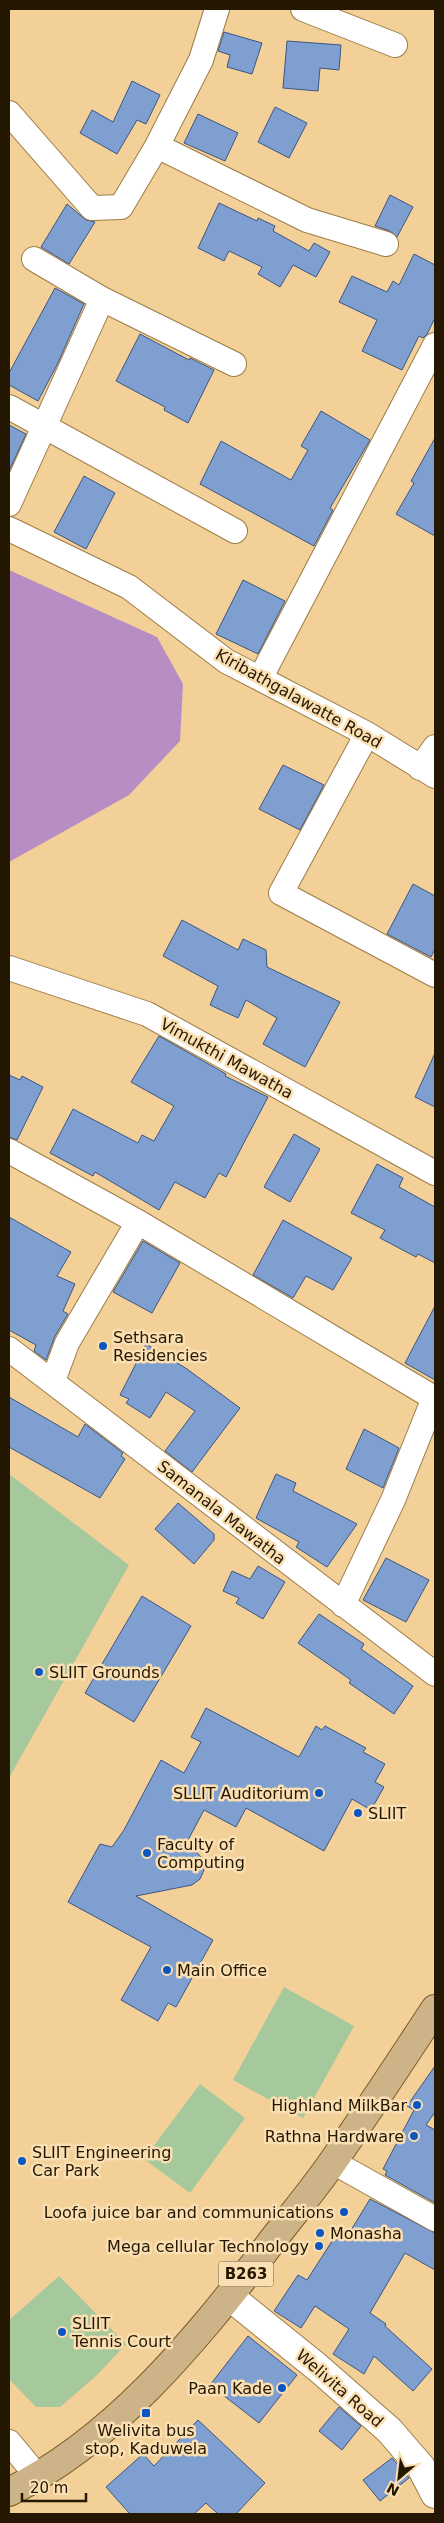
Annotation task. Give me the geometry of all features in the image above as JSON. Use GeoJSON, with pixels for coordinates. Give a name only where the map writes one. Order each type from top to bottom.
{"type":"FeatureCollection","features":[{"type":"Feature","properties":{"kind":"main road","name":"B263"},"geometry":{"type":"LineString","coordinates":[[9,2492],[38,2477],[107,2428],[192,2340],[229,2296],[333,2162],[435,2009]]}},
{"type":"Feature","properties":{"kind":"street"},"geometry":{"type":"LineString","coordinates":[[9,113],[92,208],[121,206],[157,146],[201,60],[217,9]]}},
{"type":"Feature","properties":{"kind":"street"},"geometry":{"type":"LineString","coordinates":[[303,9],[395,45]]}},
{"type":"Feature","properties":{"kind":"street"},"geometry":{"type":"LineString","coordinates":[[157,146],[307,220],[386,244]]}},
{"type":"Feature","properties":{"kind":"street"},"geometry":{"type":"LineString","coordinates":[[34,258],[102,298],[234,364]]}},
{"type":"Feature","properties":{"kind":"street"},"geometry":{"type":"LineString","coordinates":[[9,504],[102,298]]}},
{"type":"Feature","properties":{"kind":"street"},"geometry":{"type":"LineString","coordinates":[[260,677],[435,346]]}},
{"type":"Feature","properties":{"kind":"street"},"geometry":{"type":"LineString","coordinates":[[9,407],[235,531]]}},
{"type":"Feature","properties":{"kind":"street","name":"Kiribathgalawatte Road"},"geometry":{"type":"LineString","coordinates":[[9,529],[129,587],[226,661],[367,734],[428,772]]}},
{"type":"Feature","properties":{"kind":"street"},"geometry":{"type":"LineString","coordinates":[[367,734],[281,893],[435,975]]}},
{"type":"Feature","properties":{"kind":"street"},"geometry":{"type":"LineString","coordinates":[[428,772],[435,747]]}},
{"type":"Feature","properties":{"kind":"street","name":"Vimukthi Mawatha"},"geometry":{"type":"LineString","coordinates":[[9,968],[147,1014],[435,1173]]}},
{"type":"Feature","properties":{"kind":"street"},"geometry":{"type":"LineString","coordinates":[[9,1152],[138,1222],[434,1398],[393,1500],[343,1605]]}},
{"type":"Feature","properties":{"kind":"street"},"geometry":{"type":"LineString","coordinates":[[53,1381],[67,1343],[138,1222]]}},
{"type":"Feature","properties":{"kind":"street","name":"Samanala Mawatha"},"geometry":{"type":"LineString","coordinates":[[9,1349],[435,1674]]}},
{"type":"Feature","properties":{"kind":"street"},"geometry":{"type":"LineString","coordinates":[[333,2162],[435,2219]]}},
{"type":"Feature","properties":{"kind":"street","name":"Welivita Road"},"geometry":{"type":"LineString","coordinates":[[229,2296],[317,2367],[389,2430],[421,2467],[435,2494]]}},
{"type":"Feature","properties":{"kind":"street"},"geometry":{"type":"LineString","coordinates":[[9,2442],[38,2477]]}},
{"type":"Feature","properties":{"kind":"green space","name":"SLIIT Grounds"},"geometry":{"type":"Polygon","coordinates":[[[9,1474],[129,1565],[9,1778],[9,1474]]]}},
{"type":"Feature","properties":{"kind":"green space"},"geometry":{"type":"Polygon","coordinates":[[[284,1987],[354,2026],[303,2118],[233,2080],[284,1987]]]}},
{"type":"Feature","properties":{"kind":"green space"},"geometry":{"type":"Polygon","coordinates":[[[200,2084],[245,2118],[190,2193],[144,2159],[200,2084]]]}},
{"type":"Feature","properties":{"kind":"green space","name":"SLIIT Tennis Court"},"geometry":{"type":"Polygon","coordinates":[[[59,2276],[126,2344],[96,2376],[60,2407],[36,2407],[9,2379],[9,2320],[59,2276]]]}},
{"type":"Feature","properties":{"kind":"shaded area"},"geometry":{"type":"Polygon","coordinates":[[[9,570],[157,637],[183,684],[180,741],[129,795],[9,862],[9,570]]]}},
{"type":"Feature","properties":{"kind":"building"},"geometry":{"type":"Polygon","coordinates":[[[224,32],[262,43],[252,74],[227,67],[230,55],[218,51],[224,32]]]}},
{"type":"Feature","properties":{"kind":"building"},"geometry":{"type":"Polygon","coordinates":[[[287,41],[341,45],[339,70],[320,68],[318,91],[283,88],[287,41]]]}},
{"type":"Feature","properties":{"kind":"building"},"geometry":{"type":"Polygon","coordinates":[[[132,81],[160,95],[146,124],[137,120],[117,154],[80,133],[92,110],[113,122],[132,81]]]}},
{"type":"Feature","properties":{"kind":"building"},"geometry":{"type":"Polygon","coordinates":[[[275,107],[307,123],[289,158],[258,142],[275,107]]]}},
{"type":"Feature","properties":{"kind":"building"},"geometry":{"type":"Polygon","coordinates":[[[198,114],[238,133],[225,161],[184,143],[198,114]]]}},
{"type":"Feature","properties":{"kind":"building"},"geometry":{"type":"Polygon","coordinates":[[[390,195],[413,207],[397,237],[390,231],[375,226],[390,195]]]}},
{"type":"Feature","properties":{"kind":"building"},"geometry":{"type":"Polygon","coordinates":[[[219,203],[257,221],[258,218],[275,226],[273,231],[309,251],[314,243],[330,252],[316,277],[293,265],[280,287],[258,274],[262,267],[229,251],[224,261],[198,248],[219,203]]]}},
{"type":"Feature","properties":{"kind":"building"},"geometry":{"type":"Polygon","coordinates":[[[67,204],[86,220],[95,222],[69,264],[41,247],[67,204]]]}},
{"type":"Feature","properties":{"kind":"building"},"geometry":{"type":"Polygon","coordinates":[[[414,254],[435,265],[435,318],[427,334],[423,338],[419,336],[402,370],[362,351],[377,320],[339,302],[352,276],[387,292],[393,281],[399,285],[414,254]]]}},
{"type":"Feature","properties":{"kind":"building"},"geometry":{"type":"Polygon","coordinates":[[[55,288],[84,304],[57,365],[38,401],[9,385],[9,373],[55,288]]]}},
{"type":"Feature","properties":{"kind":"building"},"geometry":{"type":"Polygon","coordinates":[[[140,334],[189,360],[190,358],[214,370],[188,423],[164,410],[165,407],[116,381],[140,334]]]}},
{"type":"Feature","properties":{"kind":"building"},"geometry":{"type":"Polygon","coordinates":[[[321,411],[370,440],[330,508],[333,510],[314,546],[200,484],[221,441],[291,480],[308,450],[301,446],[321,411]]]}},
{"type":"Feature","properties":{"kind":"building"},"geometry":{"type":"Polygon","coordinates":[[[9,425],[26,434],[9,471],[9,425]]]}},
{"type":"Feature","properties":{"kind":"building"},"geometry":{"type":"Polygon","coordinates":[[[435,438],[435,536],[396,514],[414,483],[411,481],[435,438]]]}},
{"type":"Feature","properties":{"kind":"building"},"geometry":{"type":"Polygon","coordinates":[[[84,476],[115,493],[86,549],[54,532],[84,476]]]}},
{"type":"Feature","properties":{"kind":"building"},"geometry":{"type":"Polygon","coordinates":[[[243,580],[285,601],[258,654],[216,634],[243,580]]]}},
{"type":"Feature","properties":{"kind":"building"},"geometry":{"type":"Polygon","coordinates":[[[283,765],[324,785],[300,830],[259,809],[283,765]]]}},
{"type":"Feature","properties":{"kind":"building"},"geometry":{"type":"Polygon","coordinates":[[[413,884],[435,896],[435,949],[431,957],[387,934],[413,884]]]}},
{"type":"Feature","properties":{"kind":"building"},"geometry":{"type":"Polygon","coordinates":[[[182,920],[238,950],[243,939],[266,950],[267,967],[340,1002],[305,1067],[263,1044],[277,1018],[246,1000],[238,1018],[210,1005],[218,986],[163,956],[182,920]]]}},
{"type":"Feature","properties":{"kind":"building"},"geometry":{"type":"Polygon","coordinates":[[[159,1036],[226,1074],[225,1076],[268,1097],[226,1177],[219,1173],[205,1198],[175,1182],[159,1210],[95,1172],[93,1176],[50,1153],[73,1109],[138,1143],[142,1135],[154,1141],[174,1106],[131,1082],[159,1036]]]}},
{"type":"Feature","properties":{"kind":"building"},"geometry":{"type":"Polygon","coordinates":[[[435,1053],[435,1107],[415,1097],[435,1053]]]}},
{"type":"Feature","properties":{"kind":"building"},"geometry":{"type":"Polygon","coordinates":[[[9,1075],[20,1080],[22,1076],[43,1087],[17,1140],[9,1137],[9,1075]]]}},
{"type":"Feature","properties":{"kind":"building"},"geometry":{"type":"Polygon","coordinates":[[[294,1134],[320,1149],[290,1202],[264,1187],[294,1134]]]}},
{"type":"Feature","properties":{"kind":"building"},"geometry":{"type":"Polygon","coordinates":[[[377,1164],[403,1178],[399,1187],[435,1207],[435,1263],[418,1254],[416,1257],[380,1238],[385,1230],[351,1213],[377,1164]]]}},
{"type":"Feature","properties":{"kind":"building"},"geometry":{"type":"Polygon","coordinates":[[[9,1217],[71,1252],[57,1276],[75,1284],[63,1311],[68,1314],[55,1336],[46,1360],[34,1351],[36,1345],[9,1330],[9,1217]]]}},
{"type":"Feature","properties":{"kind":"building"},"geometry":{"type":"Polygon","coordinates":[[[283,1220],[352,1258],[333,1290],[306,1276],[293,1298],[253,1275],[283,1220]]]}},
{"type":"Feature","properties":{"kind":"building"},"geometry":{"type":"Polygon","coordinates":[[[143,1241],[180,1263],[152,1313],[113,1292],[143,1241]]]}},
{"type":"Feature","properties":{"kind":"building"},"geometry":{"type":"Polygon","coordinates":[[[435,1306],[435,1380],[405,1363],[435,1306]]]}},
{"type":"Feature","properties":{"kind":"building"},"geometry":{"type":"Polygon","coordinates":[[[146,1344],[187,1369],[240,1408],[192,1472],[165,1451],[195,1411],[166,1392],[150,1418],[126,1403],[129,1399],[120,1395],[146,1344]]]}},
{"type":"Feature","properties":{"kind":"building"},"geometry":{"type":"Polygon","coordinates":[[[9,1397],[78,1437],[85,1424],[123,1453],[121,1456],[125,1459],[100,1498],[9,1447],[9,1397]]]}},
{"type":"Feature","properties":{"kind":"building"},"geometry":{"type":"Polygon","coordinates":[[[364,1429],[399,1448],[383,1488],[346,1469],[364,1429]]]}},
{"type":"Feature","properties":{"kind":"building"},"geometry":{"type":"Polygon","coordinates":[[[276,1474],[296,1483],[293,1491],[357,1524],[327,1567],[296,1547],[299,1542],[256,1518],[276,1474]]]}},
{"type":"Feature","properties":{"kind":"building"},"geometry":{"type":"Polygon","coordinates":[[[178,1503],[214,1534],[214,1540],[194,1564],[155,1529],[178,1503]]]}},
{"type":"Feature","properties":{"kind":"building"},"geometry":{"type":"Polygon","coordinates":[[[386,1558],[429,1580],[406,1622],[363,1600],[386,1558]]]}},
{"type":"Feature","properties":{"kind":"building"},"geometry":{"type":"Polygon","coordinates":[[[258,1566],[285,1582],[263,1619],[236,1603],[239,1598],[223,1591],[232,1571],[250,1579],[258,1566]]]}},
{"type":"Feature","properties":{"kind":"building"},"geometry":{"type":"Polygon","coordinates":[[[142,1596],[191,1626],[134,1722],[85,1693],[142,1596]]]}},
{"type":"Feature","properties":{"kind":"building"},"geometry":{"type":"Polygon","coordinates":[[[319,1614],[364,1644],[361,1649],[413,1686],[394,1714],[349,1683],[351,1680],[298,1643],[319,1614]]]}},
{"type":"Feature","properties":{"kind":"building"},"geometry":{"type":"Polygon","coordinates":[[[206,1708],[299,1757],[316,1726],[322,1730],[325,1726],[366,1748],[363,1752],[385,1764],[375,1782],[384,1787],[371,1810],[352,1799],[324,1851],[246,1808],[236,1827],[204,1810],[187,1842],[202,1858],[204,1870],[200,1879],[192,1885],[136,1896],[213,1940],[176,2007],[168,2003],[158,2021],[121,2000],[151,1947],[68,1902],[100,1844],[112,1847],[124,1830],[161,1760],[184,1773],[201,1742],[191,1737],[206,1708]]]}},
{"type":"Feature","properties":{"kind":"building"},"geometry":{"type":"Polygon","coordinates":[[[435,2066],[435,2112],[426,2125],[435,2130],[435,2203],[385,2175],[387,2171],[383,2169],[414,2110],[407,2106],[435,2066]]]}},
{"type":"Feature","properties":{"kind":"building"},"geometry":{"type":"Polygon","coordinates":[[[370,2199],[435,2233],[435,2270],[405,2253],[370,2313],[386,2324],[385,2326],[432,2369],[413,2391],[374,2356],[364,2374],[333,2354],[349,2329],[315,2306],[301,2328],[274,2311],[298,2275],[307,2280],[336,2235],[345,2240],[370,2199]]]}},
{"type":"Feature","properties":{"kind":"building"},"geometry":{"type":"Polygon","coordinates":[[[248,2336],[297,2375],[259,2423],[210,2385],[248,2336]]]}},
{"type":"Feature","properties":{"kind":"building"},"geometry":{"type":"Polygon","coordinates":[[[339,2407],[361,2426],[342,2450],[319,2431],[339,2407]]]}},
{"type":"Feature","properties":{"kind":"building"},"geometry":{"type":"Polygon","coordinates":[[[198,2420],[265,2483],[236,2514],[218,2514],[206,2503],[194,2514],[130,2514],[106,2487],[143,2454],[154,2466],[198,2420]]]}},
{"type":"Feature","properties":{"kind":"building"},"geometry":{"type":"Polygon","coordinates":[[[392,2458],[409,2478],[380,2501],[363,2480],[392,2458]]]}},
{"type":"Feature","properties":{"kind":"place","name":"Sethsara Residencies"},"geometry":{"type":"Point","coordinates":[103,1346]}},
{"type":"Feature","properties":{"kind":"place","name":"SLIIT Grounds"},"geometry":{"type":"Point","coordinates":[39,1672]}},
{"type":"Feature","properties":{"kind":"place","name":"SLLIT Auditorium"},"geometry":{"type":"Point","coordinates":[319,1793]}},
{"type":"Feature","properties":{"kind":"place","name":"SLIIT"},"geometry":{"type":"Point","coordinates":[358,1813]}},
{"type":"Feature","properties":{"kind":"place","name":"Faculty of Computing"},"geometry":{"type":"Point","coordinates":[147,1853]}},
{"type":"Feature","properties":{"kind":"place","name":"Main Office"},"geometry":{"type":"Point","coordinates":[167,1970]}},
{"type":"Feature","properties":{"kind":"place","name":"Highland MilkBar"},"geometry":{"type":"Point","coordinates":[417,2105]}},
{"type":"Feature","properties":{"kind":"place","name":"Rathna Hardware"},"geometry":{"type":"Point","coordinates":[414,2136]}},
{"type":"Feature","properties":{"kind":"place","name":"SLIIT Engineering Car Park"},"geometry":{"type":"Point","coordinates":[22,2161]}},
{"type":"Feature","properties":{"kind":"place","name":"Loofa juice bar and communications"},"geometry":{"type":"Point","coordinates":[344,2212]}},
{"type":"Feature","properties":{"kind":"place","name":"Monasha"},"geometry":{"type":"Point","coordinates":[320,2233]}},
{"type":"Feature","properties":{"kind":"place","name":"Mega cellular Technology"},"geometry":{"type":"Point","coordinates":[319,2246]}},
{"type":"Feature","properties":{"kind":"place","name":"SLIIT Tennis Court"},"geometry":{"type":"Point","coordinates":[62,2332]}},
{"type":"Feature","properties":{"kind":"place","name":"Paan Kade"},"geometry":{"type":"Point","coordinates":[282,2388]}},
{"type":"Feature","properties":{"kind":"place","name":"Welivita bus stop, Kaduwela"},"geometry":{"type":"Point","coordinates":[146,2413]}}]}
